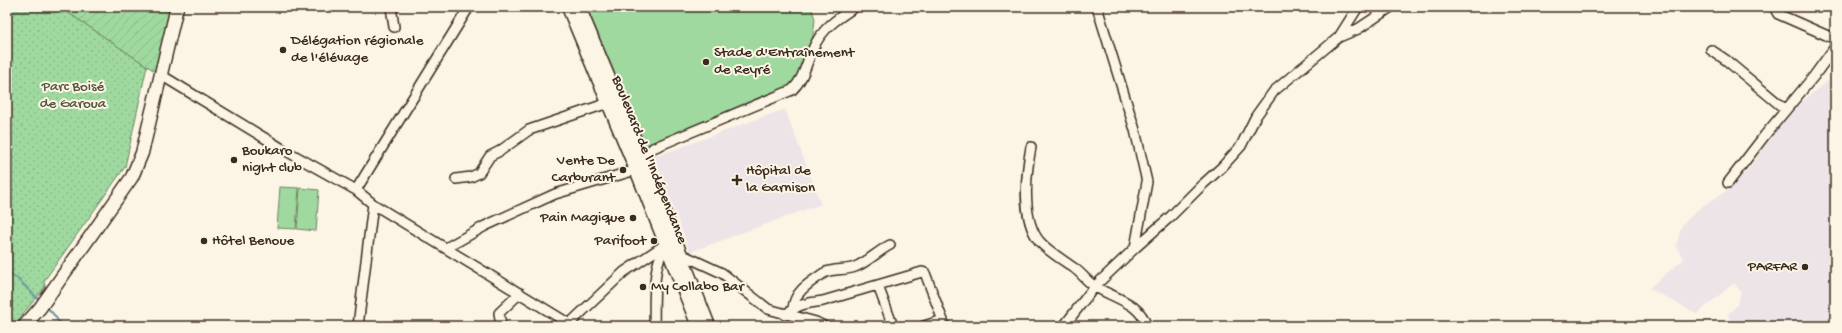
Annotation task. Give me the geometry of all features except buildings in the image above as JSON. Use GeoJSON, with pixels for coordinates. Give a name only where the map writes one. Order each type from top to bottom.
{"type":"FeatureCollection","features":[{"type":"Feature","properties":{"kind":"main road"},"geometry":{"type":"LineString","coordinates":[[24,326],[49,296],[132,177],[142,153],[178,7]]}},
{"type":"Feature","properties":{"kind":"main road","name":"Boulevard de l'Indépendance"},"geometry":{"type":"LineString","coordinates":[[568,7],[667,246],[698,326]]}},
{"type":"Feature","properties":{"kind":"main road","name":"Boulevard de l'Indépendance"},"geometry":{"type":"LineString","coordinates":[[579,7],[683,255],[710,326]]}},
{"type":"Feature","properties":{"kind":"street"},"geometry":{"type":"LineString","coordinates":[[391,7],[394,27]]}},
{"type":"Feature","properties":{"kind":"street"},"geometry":{"type":"LineString","coordinates":[[356,190],[469,7]]}},
{"type":"Feature","properties":{"kind":"street"},"geometry":{"type":"LineString","coordinates":[[643,158],[654,148],[792,90],[800,83],[817,40],[830,24],[855,7]]}},
{"type":"Feature","properties":{"kind":"street"},"geometry":{"type":"LineString","coordinates":[[1097,7],[1135,130],[1147,182],[1135,248]]}},
{"type":"Feature","properties":{"kind":"street"},"geometry":{"type":"LineString","coordinates":[[1339,37],[1358,7]]}},
{"type":"Feature","properties":{"kind":"street"},"geometry":{"type":"LineString","coordinates":[[1064,326],[1094,286],[1172,216],[1227,162],[1241,146],[1256,116],[1274,91],[1339,37],[1358,29],[1391,7]]}},
{"type":"Feature","properties":{"kind":"street"},"geometry":{"type":"LineString","coordinates":[[1774,7],[1778,14],[1835,39]]}},
{"type":"Feature","properties":{"kind":"street"},"geometry":{"type":"LineString","coordinates":[[1728,183],[1814,76],[1835,47]]}},
{"type":"Feature","properties":{"kind":"street"},"geometry":{"type":"LineString","coordinates":[[1711,50],[1786,110]]}},
{"type":"Feature","properties":{"kind":"street"},"geometry":{"type":"LineString","coordinates":[[161,75],[281,148],[356,190],[373,204],[570,325],[624,272],[667,246]]}},
{"type":"Feature","properties":{"kind":"street"},"geometry":{"type":"LineString","coordinates":[[456,179],[471,177],[479,173],[490,156],[500,151],[529,130],[608,103]]}},
{"type":"Feature","properties":{"kind":"street"},"geometry":{"type":"LineString","coordinates":[[1031,147],[1027,172],[1027,194],[1030,226],[1040,242],[1075,268],[1094,286],[1115,296],[1136,310],[1146,326]]}},
{"type":"Feature","properties":{"kind":"street"},"geometry":{"type":"LineString","coordinates":[[446,248],[485,226],[555,194],[636,170]]}},
{"type":"Feature","properties":{"kind":"street"},"geometry":{"type":"LineString","coordinates":[[358,326],[373,204]]}},
{"type":"Feature","properties":{"kind":"street"},"geometry":{"type":"LineString","coordinates":[[654,326],[656,273],[663,250],[667,246]]}},
{"type":"Feature","properties":{"kind":"street"},"geometry":{"type":"LineString","coordinates":[[789,312],[797,295],[824,273],[858,266],[881,250],[890,246]]}},
{"type":"Feature","properties":{"kind":"street"},"geometry":{"type":"LineString","coordinates":[[683,255],[714,268],[768,309],[789,312],[824,326]]}},
{"type":"Feature","properties":{"kind":"street"},"geometry":{"type":"LineString","coordinates":[[789,312],[808,302],[823,300],[878,286],[919,272],[925,273],[944,323],[924,326]]}},
{"type":"Feature","properties":{"kind":"street"},"geometry":{"type":"LineString","coordinates":[[878,286],[893,326]]}},
{"type":"Feature","properties":{"kind":"street"},"geometry":{"type":"LineString","coordinates":[[501,326],[499,313],[520,293]]}},
{"type":"Feature","properties":{"kind":"shaded area"},"geometry":{"type":"Polygon","coordinates":[[[1835,77],[1835,326],[1736,326],[1727,315],[1737,305],[1741,292],[1734,283],[1697,314],[1649,288],[1684,259],[1676,246],[1682,225],[1701,207],[1726,191],[1746,172],[1798,105],[1826,82],[1835,77]]]}},
{"type":"Feature","properties":{"kind":"shaded area","name":"Hôpital de la Garnison"},"geometry":{"type":"Polygon","coordinates":[[[785,109],[821,204],[690,252],[654,157],[785,109]]]}},
{"type":"Feature","properties":{"kind":"green space","name":"Parc Boisé de Garoua"},"geometry":{"type":"Polygon","coordinates":[[[7,7],[60,7],[147,66],[125,167],[44,281],[45,287],[13,326],[7,326],[7,7]]]}},
{"type":"Feature","properties":{"kind":"green space"},"geometry":{"type":"Polygon","coordinates":[[[60,7],[175,7],[161,75],[147,66],[60,7]]]}},
{"type":"Feature","properties":{"kind":"green space","name":"Stade d'Entraînement de Reyré"},"geometry":{"type":"Polygon","coordinates":[[[586,7],[735,7],[736,12],[757,7],[811,7],[815,19],[813,36],[795,83],[782,91],[645,146],[586,7]]]}},
{"type":"Feature","properties":{"kind":"green space"},"geometry":{"type":"Polygon","coordinates":[[[280,187],[299,188],[296,229],[277,228],[280,187]]]}},
{"type":"Feature","properties":{"kind":"green space"},"geometry":{"type":"Polygon","coordinates":[[[300,188],[319,190],[316,231],[297,229],[300,188]]]}},
{"type":"Feature","properties":{"kind":"waterway"},"geometry":{"type":"LineString","coordinates":[[7,272],[17,278],[40,301]]}},
{"type":"Feature","properties":{"kind":"waterway"},"geometry":{"type":"LineString","coordinates":[[46,306],[61,326]]}},
{"type":"Feature","properties":{"kind":"place","name":"Délégation régionale de l'élévage"},"geometry":{"type":"Point","coordinates":[283,50]}},
{"type":"Feature","properties":{"kind":"place","name":"Stade d'Entraînement de Reyré"},"geometry":{"type":"Point","coordinates":[706,62]}},
{"type":"Feature","properties":{"kind":"place","name":"Boukaro night club"},"geometry":{"type":"Point","coordinates":[234,160]}},
{"type":"Feature","properties":{"kind":"place","name":"Vente De Carburant"},"geometry":{"type":"Point","coordinates":[623,170]}},
{"type":"Feature","properties":{"kind":"place","name":"Hôpital de la Garnison"},"geometry":{"type":"Point","coordinates":[737,180]}},
{"type":"Feature","properties":{"kind":"place","name":"Pain Magique"},"geometry":{"type":"Point","coordinates":[633,218]}},
{"type":"Feature","properties":{"kind":"place","name":"Hôtel Benoue"},"geometry":{"type":"Point","coordinates":[204,241]}},
{"type":"Feature","properties":{"kind":"place","name":"Parifoot"},"geometry":{"type":"Point","coordinates":[654,241]}},
{"type":"Feature","properties":{"kind":"place","name":"PARFAR"},"geometry":{"type":"Point","coordinates":[1805,267]}},
{"type":"Feature","properties":{"kind":"place","name":"My Collabo Bar"},"geometry":{"type":"Point","coordinates":[643,287]}}]}
